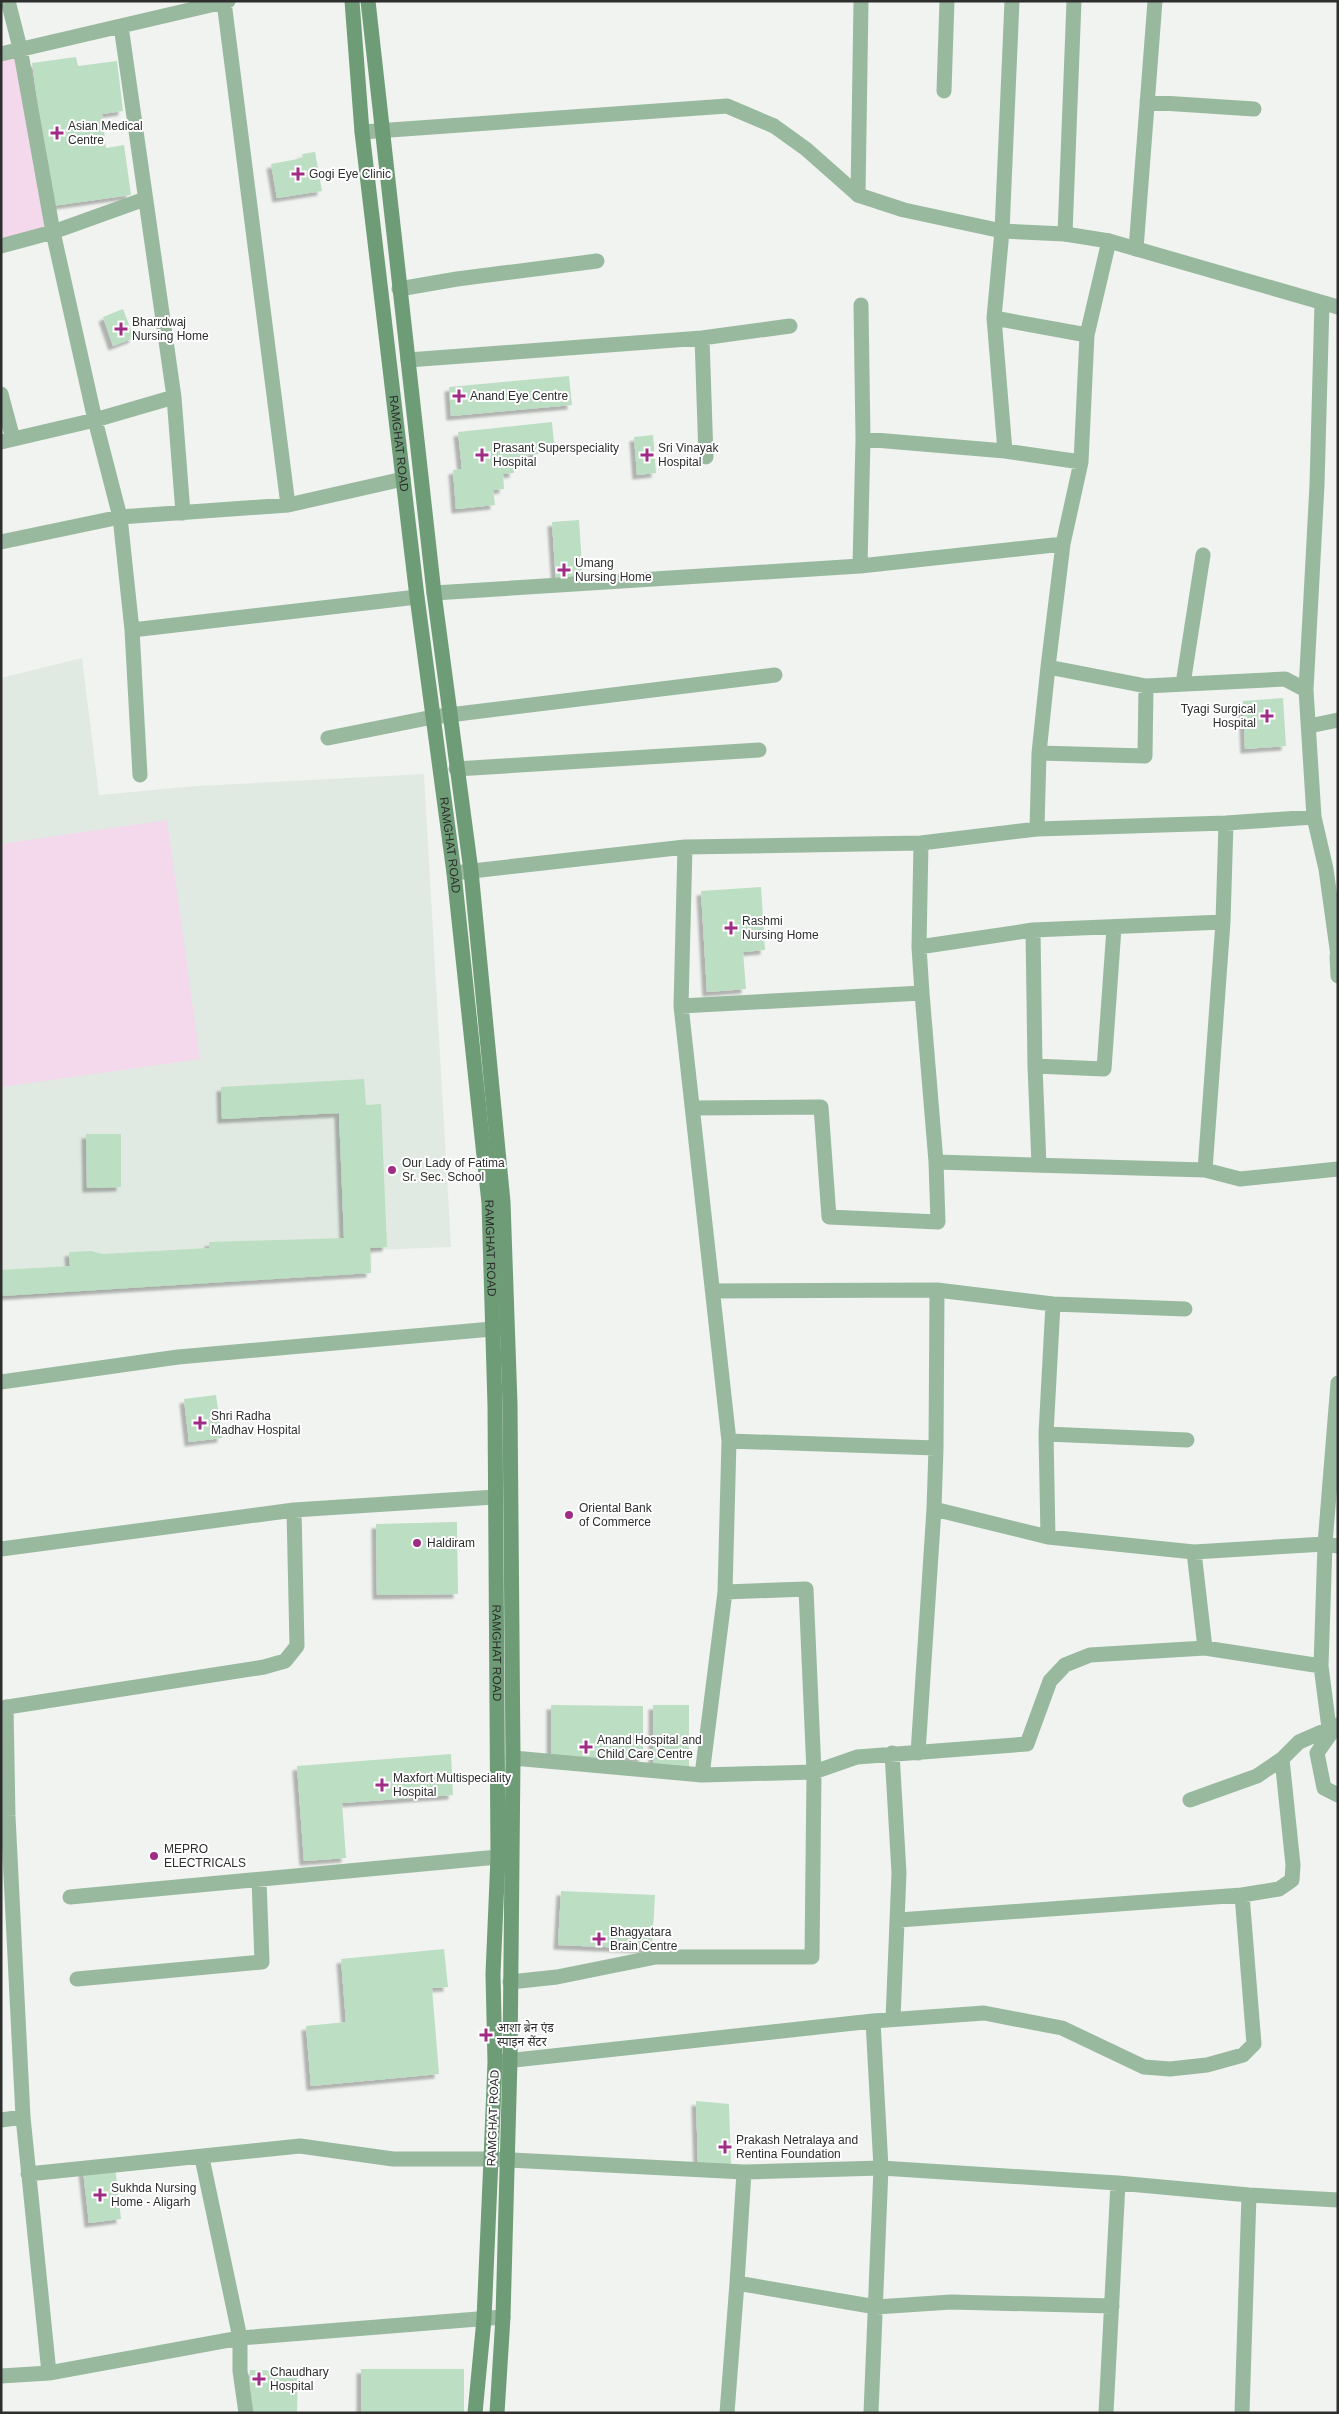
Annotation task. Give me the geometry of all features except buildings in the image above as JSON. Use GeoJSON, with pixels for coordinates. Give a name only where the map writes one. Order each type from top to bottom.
{"type":"FeatureCollection","features":[{"type":"Feature","properties":{"kind":"main road","name":"RAMGHAT ROAD"},"geometry":{"type":"LineString","coordinates":[[352,1],[362,132],[417,597],[454,873],[489,1203],[495,1405],[499,1758],[498,1857],[493,1974],[503,2061]]}},
{"type":"Feature","properties":{"kind":"main road","name":"RAMGHAT ROAD"},"geometry":{"type":"LineString","coordinates":[[368,1],[434,593],[471,871],[503,1202],[510,1404],[513,1758],[510,1982],[503,2061],[499,2160],[475,2413]]}},
{"type":"Feature","properties":{"kind":"main road","name":"RAMGHAT ROAD"},"geometry":{"type":"LineString","coordinates":[[496,2413],[503,2317],[499,2160]]}},
{"type":"Feature","properties":{"kind":"street"},"geometry":{"type":"LineString","coordinates":[[8,1],[20,48],[53,232],[95,420],[120,517],[132,630],[140,776]]}},
{"type":"Feature","properties":{"kind":"street"},"geometry":{"type":"LineString","coordinates":[[858,195],[861,1]]}},
{"type":"Feature","properties":{"kind":"street"},"geometry":{"type":"LineString","coordinates":[[944,91],[947,1]]}},
{"type":"Feature","properties":{"kind":"street"},"geometry":{"type":"LineString","coordinates":[[1005,451],[994,318],[1002,231],[1012,1]]}},
{"type":"Feature","properties":{"kind":"street"},"geometry":{"type":"LineString","coordinates":[[1065,234],[1074,1]]}},
{"type":"Feature","properties":{"kind":"street"},"geometry":{"type":"LineString","coordinates":[[1136,249],[1155,1]]}},
{"type":"Feature","properties":{"kind":"street"},"geometry":{"type":"LineString","coordinates":[[1,54],[20,48],[226,2],[288,505]]}},
{"type":"Feature","properties":{"kind":"street"},"geometry":{"type":"LineString","coordinates":[[121,26],[174,397],[183,513]]}},
{"type":"Feature","properties":{"kind":"street"},"geometry":{"type":"LineString","coordinates":[[1147,102],[1254,109]]}},
{"type":"Feature","properties":{"kind":"street"},"geometry":{"type":"LineString","coordinates":[[362,132],[728,106],[774,126],[806,149],[858,195],[904,210],[1002,231],[1065,234],[1109,241],[1322,304],[1338,307]]}},
{"type":"Feature","properties":{"kind":"street"},"geometry":{"type":"LineString","coordinates":[[1,246],[53,232],[145,199]]}},
{"type":"Feature","properties":{"kind":"street"},"geometry":{"type":"LineString","coordinates":[[1037,829],[1039,753],[1048,667],[1063,544],[1081,462],[1087,335],[1109,241]]}},
{"type":"Feature","properties":{"kind":"street"},"geometry":{"type":"LineString","coordinates":[[399,289],[457,278],[597,261]]}},
{"type":"Feature","properties":{"kind":"street"},"geometry":{"type":"LineString","coordinates":[[860,566],[862,439],[861,304]]}},
{"type":"Feature","properties":{"kind":"street"},"geometry":{"type":"LineString","coordinates":[[1322,304],[1317,485],[1306,690],[1314,817],[1332,870],[1338,976]]}},
{"type":"Feature","properties":{"kind":"street"},"geometry":{"type":"LineString","coordinates":[[994,318],[1087,335]]}},
{"type":"Feature","properties":{"kind":"street"},"geometry":{"type":"LineString","coordinates":[[408,360],[702,338],[790,326]]}},
{"type":"Feature","properties":{"kind":"street"},"geometry":{"type":"LineString","coordinates":[[702,338],[706,457]]}},
{"type":"Feature","properties":{"kind":"street"},"geometry":{"type":"LineString","coordinates":[[1,394],[7,440],[95,420],[174,397]]}},
{"type":"Feature","properties":{"kind":"street"},"geometry":{"type":"LineString","coordinates":[[862,439],[1005,451],[1081,462]]}},
{"type":"Feature","properties":{"kind":"street"},"geometry":{"type":"LineString","coordinates":[[1,542],[120,517],[288,505],[403,479]]}},
{"type":"Feature","properties":{"kind":"street"},"geometry":{"type":"LineString","coordinates":[[434,593],[860,566],[1063,544]]}},
{"type":"Feature","properties":{"kind":"street"},"geometry":{"type":"LineString","coordinates":[[1183,684],[1203,555]]}},
{"type":"Feature","properties":{"kind":"street"},"geometry":{"type":"LineString","coordinates":[[132,630],[417,597]]}},
{"type":"Feature","properties":{"kind":"street"},"geometry":{"type":"LineString","coordinates":[[1048,667],[1146,686],[1285,679],[1306,690]]}},
{"type":"Feature","properties":{"kind":"street"},"geometry":{"type":"LineString","coordinates":[[328,738],[433,717],[775,675]]}},
{"type":"Feature","properties":{"kind":"street"},"geometry":{"type":"LineString","coordinates":[[1039,753],[1144,756],[1146,686]]}},
{"type":"Feature","properties":{"kind":"street"},"geometry":{"type":"LineString","coordinates":[[1309,726],[1338,720]]}},
{"type":"Feature","properties":{"kind":"street"},"geometry":{"type":"LineString","coordinates":[[456,769],[758,750]]}},
{"type":"Feature","properties":{"kind":"street"},"geometry":{"type":"LineString","coordinates":[[454,873],[685,847],[921,843],[1037,829],[1226,823],[1314,817]]}},
{"type":"Feature","properties":{"kind":"street"},"geometry":{"type":"LineString","coordinates":[[1205,1170],[1223,922],[1226,823]]}},
{"type":"Feature","properties":{"kind":"street"},"geometry":{"type":"LineString","coordinates":[[692,1108],[820,1107],[829,1217],[938,1222],[936,1162],[919,947],[921,843]]}},
{"type":"Feature","properties":{"kind":"street"},"geometry":{"type":"LineString","coordinates":[[685,847],[681,1006],[729,1441],[726,1592],[702,1775]]}},
{"type":"Feature","properties":{"kind":"street"},"geometry":{"type":"LineString","coordinates":[[919,947],[1033,930],[1223,922]]}},
{"type":"Feature","properties":{"kind":"street"},"geometry":{"type":"LineString","coordinates":[[1035,1066],[1104,1069],[1114,928]]}},
{"type":"Feature","properties":{"kind":"street"},"geometry":{"type":"LineString","coordinates":[[1033,930],[1035,1066],[1040,1165]]}},
{"type":"Feature","properties":{"kind":"street"},"geometry":{"type":"LineString","coordinates":[[681,1006],[922,993]]}},
{"type":"Feature","properties":{"kind":"street"},"geometry":{"type":"LineString","coordinates":[[936,1162],[1205,1170],[1240,1179],[1338,1169]]}},
{"type":"Feature","properties":{"kind":"street"},"geometry":{"type":"LineString","coordinates":[[713,1291],[937,1290],[1053,1304],[1185,1309]]}},
{"type":"Feature","properties":{"kind":"street"},"geometry":{"type":"LineString","coordinates":[[918,1753],[934,1509],[937,1290]]}},
{"type":"Feature","properties":{"kind":"street"},"geometry":{"type":"LineString","coordinates":[[1048,1537],[1046,1434],[1053,1304]]}},
{"type":"Feature","properties":{"kind":"street"},"geometry":{"type":"LineString","coordinates":[[1,1382],[178,1357],[492,1329]]}},
{"type":"Feature","properties":{"kind":"street"},"geometry":{"type":"LineString","coordinates":[[1338,1383],[1331,1545],[1321,1666],[1334,1726],[1317,1753],[1324,1788],[1338,1796]]}},
{"type":"Feature","properties":{"kind":"street"},"geometry":{"type":"LineString","coordinates":[[1046,1434],[1187,1440]]}},
{"type":"Feature","properties":{"kind":"street"},"geometry":{"type":"LineString","coordinates":[[729,1441],[936,1448]]}},
{"type":"Feature","properties":{"kind":"street"},"geometry":{"type":"LineString","coordinates":[[1,1549],[294,1510],[495,1497]]}},
{"type":"Feature","properties":{"kind":"street"},"geometry":{"type":"LineString","coordinates":[[934,1509],[1048,1537],[1194,1552],[1331,1545]]}},
{"type":"Feature","properties":{"kind":"street"},"geometry":{"type":"LineString","coordinates":[[49,2373],[23,2117],[4,1708],[264,1667],[285,1661],[296,1646],[294,1510]]}},
{"type":"Feature","properties":{"kind":"street"},"geometry":{"type":"LineString","coordinates":[[1194,1552],[1205,1648]]}},
{"type":"Feature","properties":{"kind":"street"},"geometry":{"type":"LineString","coordinates":[[510,1982],[557,1978],[656,1957],[812,1957],[814,1772],[806,1589],[726,1592]]}},
{"type":"Feature","properties":{"kind":"street"},"geometry":{"type":"LineString","coordinates":[[513,1758],[702,1775],[814,1772],[857,1757],[1026,1744],[1050,1680],[1065,1665],[1090,1655],[1205,1648],[1321,1666]]}},
{"type":"Feature","properties":{"kind":"street"},"geometry":{"type":"LineString","coordinates":[[1190,1800],[1258,1776],[1282,1759],[1299,1742],[1334,1726]]}},
{"type":"Feature","properties":{"kind":"street"},"geometry":{"type":"LineString","coordinates":[[892,1753],[898,1854],[898,1920],[893,2019]]}},
{"type":"Feature","properties":{"kind":"street"},"geometry":{"type":"LineString","coordinates":[[898,1920],[1242,1895],[1279,1889],[1292,1880],[1293,1866],[1282,1759]]}},
{"type":"Feature","properties":{"kind":"street"},"geometry":{"type":"LineString","coordinates":[[70,1897],[498,1857]]}},
{"type":"Feature","properties":{"kind":"street"},"geometry":{"type":"LineString","coordinates":[[77,1980],[262,1962],[259,1880]]}},
{"type":"Feature","properties":{"kind":"street"},"geometry":{"type":"LineString","coordinates":[[503,2061],[893,2019],[984,2013],[1062,2028],[1144,2067],[1170,2069],[1207,2066],[1243,2055],[1254,2044],[1242,1895]]}},
{"type":"Feature","properties":{"kind":"street"},"geometry":{"type":"LineString","coordinates":[[871,2413],[881,2168],[873,2021]]}},
{"type":"Feature","properties":{"kind":"street"},"geometry":{"type":"LineString","coordinates":[[1,2120],[23,2117]]}},
{"type":"Feature","properties":{"kind":"street"},"geometry":{"type":"LineString","coordinates":[[28,2174],[202,2158],[300,2146],[393,2159],[499,2160],[744,2172],[881,2168],[1118,2183],[1249,2195],[1338,2200]]}},
{"type":"Feature","properties":{"kind":"street"},"geometry":{"type":"LineString","coordinates":[[202,2158],[240,2338],[240,2372],[246,2413]]}},
{"type":"Feature","properties":{"kind":"street"},"geometry":{"type":"LineString","coordinates":[[726,2413],[744,2172]]}},
{"type":"Feature","properties":{"kind":"street"},"geometry":{"type":"LineString","coordinates":[[1106,2413],[1118,2183]]}},
{"type":"Feature","properties":{"kind":"street"},"geometry":{"type":"LineString","coordinates":[[1242,2413],[1249,2195]]}},
{"type":"Feature","properties":{"kind":"street"},"geometry":{"type":"LineString","coordinates":[[737,2283],[876,2307],[951,2302],[1112,2306]]}},
{"type":"Feature","properties":{"kind":"street"},"geometry":{"type":"LineString","coordinates":[[1,2376],[49,2373],[240,2338],[503,2317]]}},
{"type":"Feature","properties":{"kind":"shaded area"},"geometry":{"type":"Polygon","coordinates":[[[14,50],[53,232],[1,246],[1,53],[14,50]]]}},
{"type":"Feature","properties":{"kind":"shaded area","name":"Our Lady of Fatima Sr. Sec. School"},"geometry":{"type":"Polygon","coordinates":[[[82,658],[99,795],[197,786],[424,774],[451,1247],[372,1250],[371,1273],[1,1298],[1,678],[82,658]]]}},
{"type":"Feature","properties":{"kind":"shaded area"},"geometry":{"type":"Polygon","coordinates":[[[167,820],[200,1059],[1,1087],[1,844],[167,820]]]}},
{"type":"Feature","properties":{"kind":"place","name":"Asian Medical Centre"},"geometry":{"type":"Point","coordinates":[57,133]}},
{"type":"Feature","properties":{"kind":"place","name":"Gogi Eye Clinic"},"geometry":{"type":"Point","coordinates":[298,174]}},
{"type":"Feature","properties":{"kind":"place","name":"Bharrdwaj Nursing Home"},"geometry":{"type":"Point","coordinates":[121,329]}},
{"type":"Feature","properties":{"kind":"place","name":"Anand Eye Centre"},"geometry":{"type":"Point","coordinates":[459,396]}},
{"type":"Feature","properties":{"kind":"place","name":"Prasant Superspeciality Hospital"},"geometry":{"type":"Point","coordinates":[482,455]}},
{"type":"Feature","properties":{"kind":"place","name":"Sri Vinayak Hospital"},"geometry":{"type":"Point","coordinates":[647,455]}},
{"type":"Feature","properties":{"kind":"place","name":"Umang Nursing Home"},"geometry":{"type":"Point","coordinates":[564,570]}},
{"type":"Feature","properties":{"kind":"place","name":"Tyagi Surgical Hospital"},"geometry":{"type":"Point","coordinates":[1267,716]}},
{"type":"Feature","properties":{"kind":"place","name":"Rashmi Nursing Home"},"geometry":{"type":"Point","coordinates":[731,928]}},
{"type":"Feature","properties":{"kind":"place","name":"Our Lady of Fatima Sr. Sec. School"},"geometry":{"type":"Point","coordinates":[392,1170]}},
{"type":"Feature","properties":{"kind":"place","name":"Shri Radha Madhav Hospital"},"geometry":{"type":"Point","coordinates":[200,1423]}},
{"type":"Feature","properties":{"kind":"place","name":"Oriental Bank of Commerce"},"geometry":{"type":"Point","coordinates":[569,1515]}},
{"type":"Feature","properties":{"kind":"place","name":"Haldiram"},"geometry":{"type":"Point","coordinates":[417,1543]}},
{"type":"Feature","properties":{"kind":"place","name":"Anand Hospital and Child Care Centre"},"geometry":{"type":"Point","coordinates":[586,1747]}},
{"type":"Feature","properties":{"kind":"place","name":"Maxfort Multispeciality Hospital"},"geometry":{"type":"Point","coordinates":[382,1785]}},
{"type":"Feature","properties":{"kind":"place","name":"MEPRO ELECTRICALS"},"geometry":{"type":"Point","coordinates":[154,1856]}},
{"type":"Feature","properties":{"kind":"place","name":"Bhagyatara Brain Centre"},"geometry":{"type":"Point","coordinates":[599,1939]}},
{"type":"Feature","properties":{"kind":"place","name":"आशा ब्रेन एंड स्पाइन सेंटर"},"geometry":{"type":"Point","coordinates":[486,2035]}},
{"type":"Feature","properties":{"kind":"place","name":"Prakash Netralaya and Rentina Foundation"},"geometry":{"type":"Point","coordinates":[725,2147]}},
{"type":"Feature","properties":{"kind":"place","name":"Sukhda Nursing Home - Aligarh"},"geometry":{"type":"Point","coordinates":[100,2195]}},
{"type":"Feature","properties":{"kind":"place","name":"Chaudhary Hospital"},"geometry":{"type":"Point","coordinates":[259,2379]}}]}
